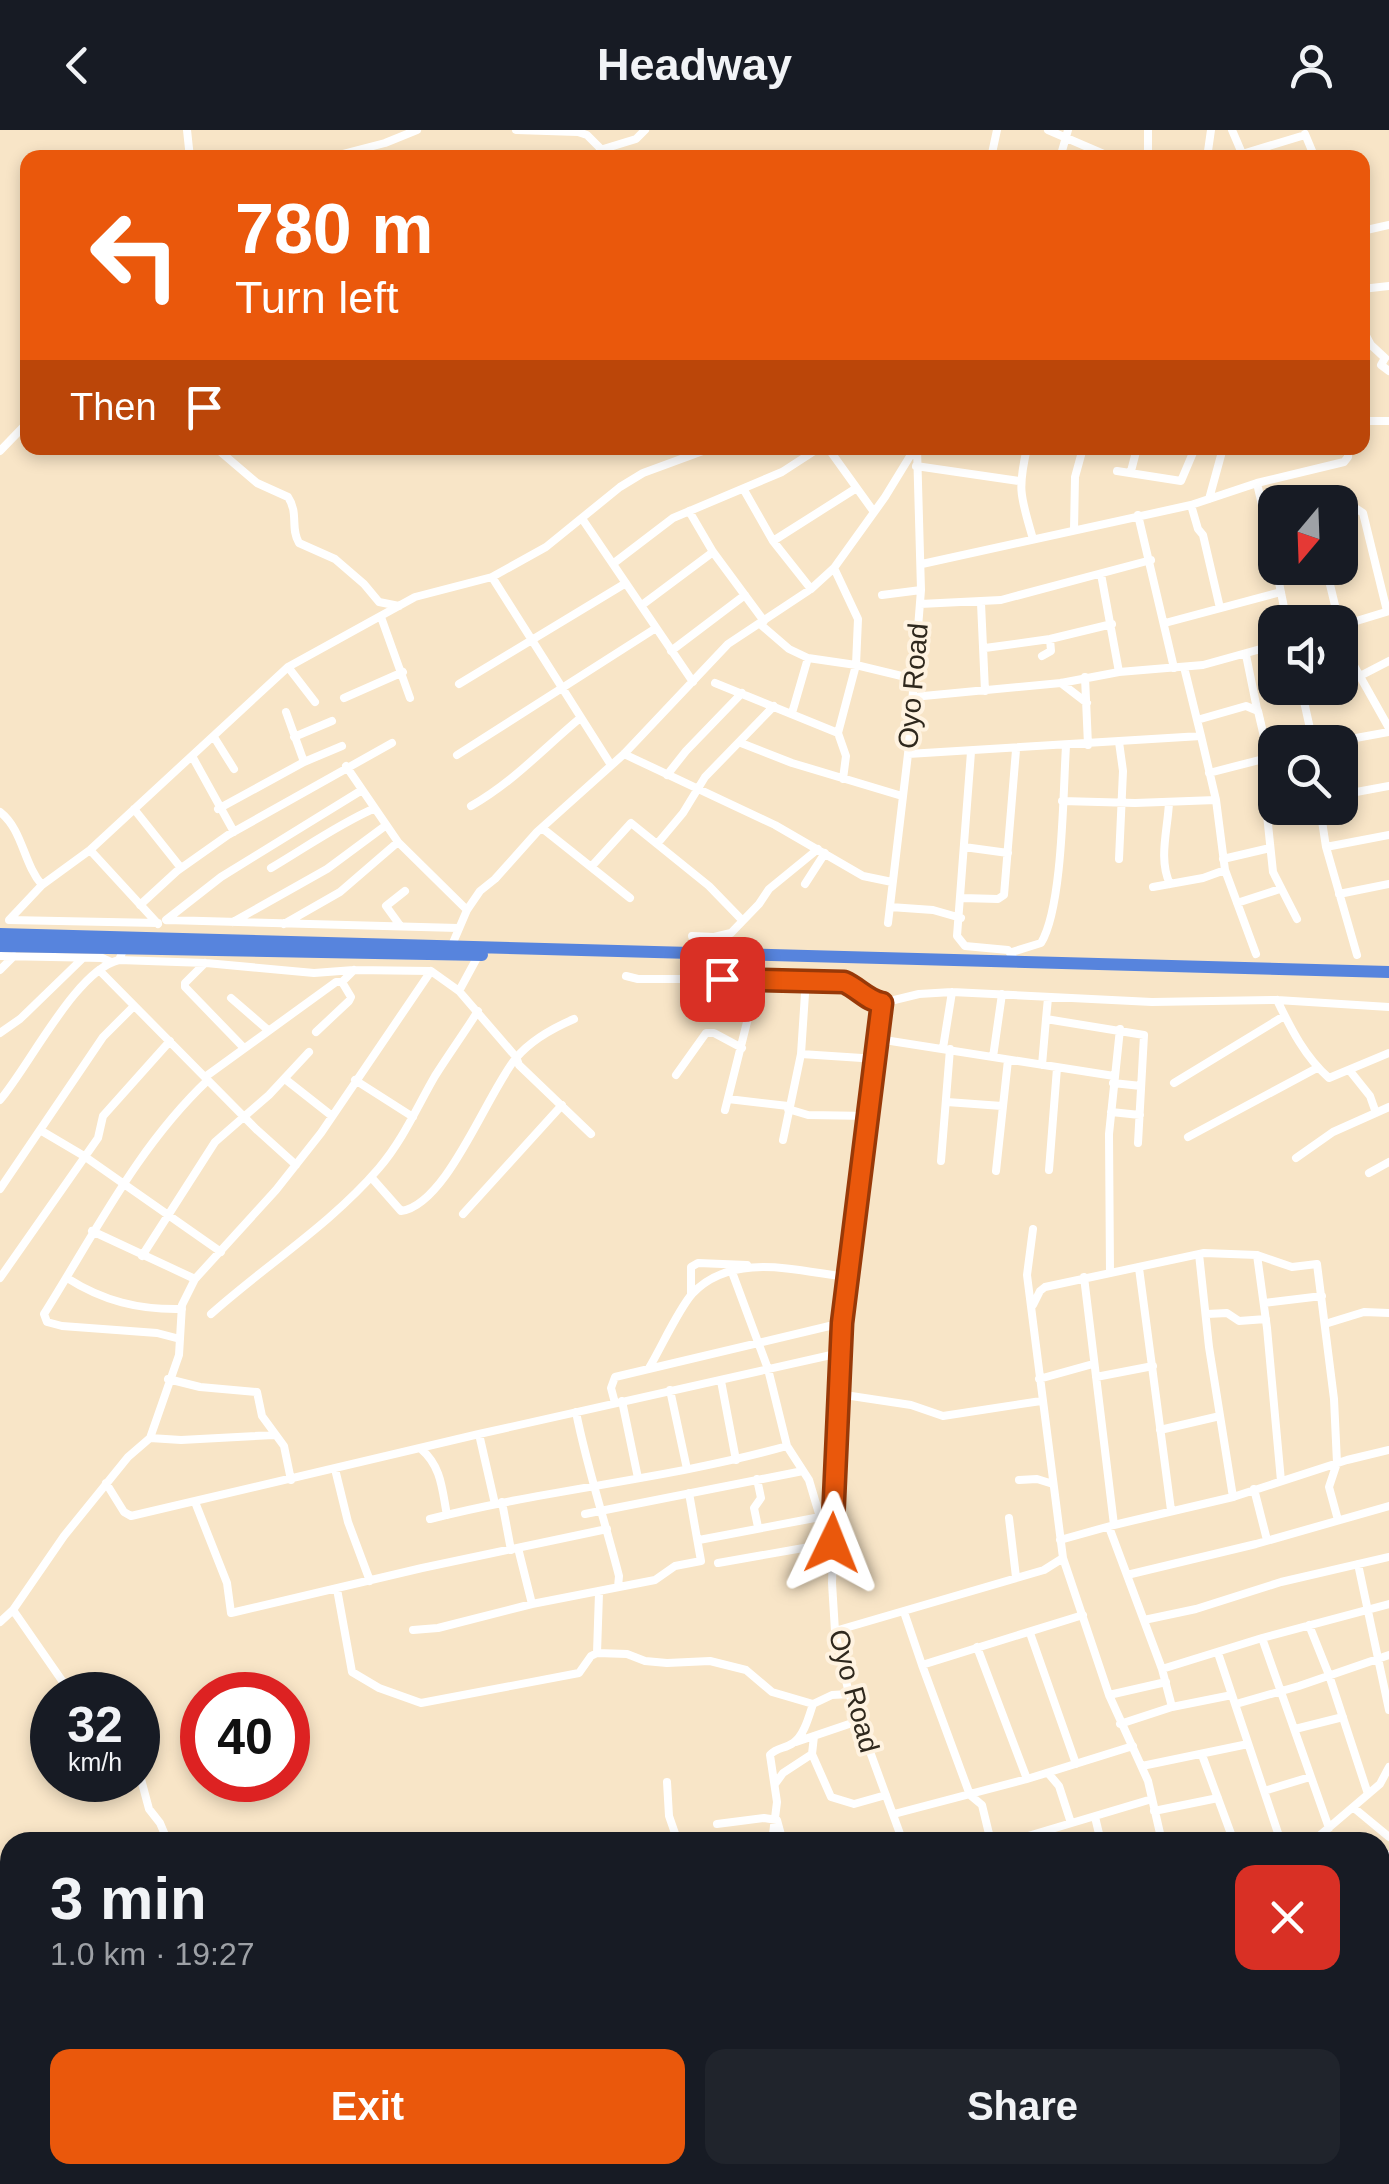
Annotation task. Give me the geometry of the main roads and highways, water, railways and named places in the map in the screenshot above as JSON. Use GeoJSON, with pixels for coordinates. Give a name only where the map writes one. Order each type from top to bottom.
{"type":"FeatureCollection","features":[{"type":"Feature","properties":{"kind":"highway"},"geometry":{"type":"LineString","coordinates":[[0,934],[161,926],[561,952],[1154,975],[1389,975]]}},
{"type":"Feature","properties":{"kind":"highway"},"geometry":{"type":"LineString","coordinates":[[0,946],[118,956],[561,952],[1014,958],[1389,975]]}}]}
